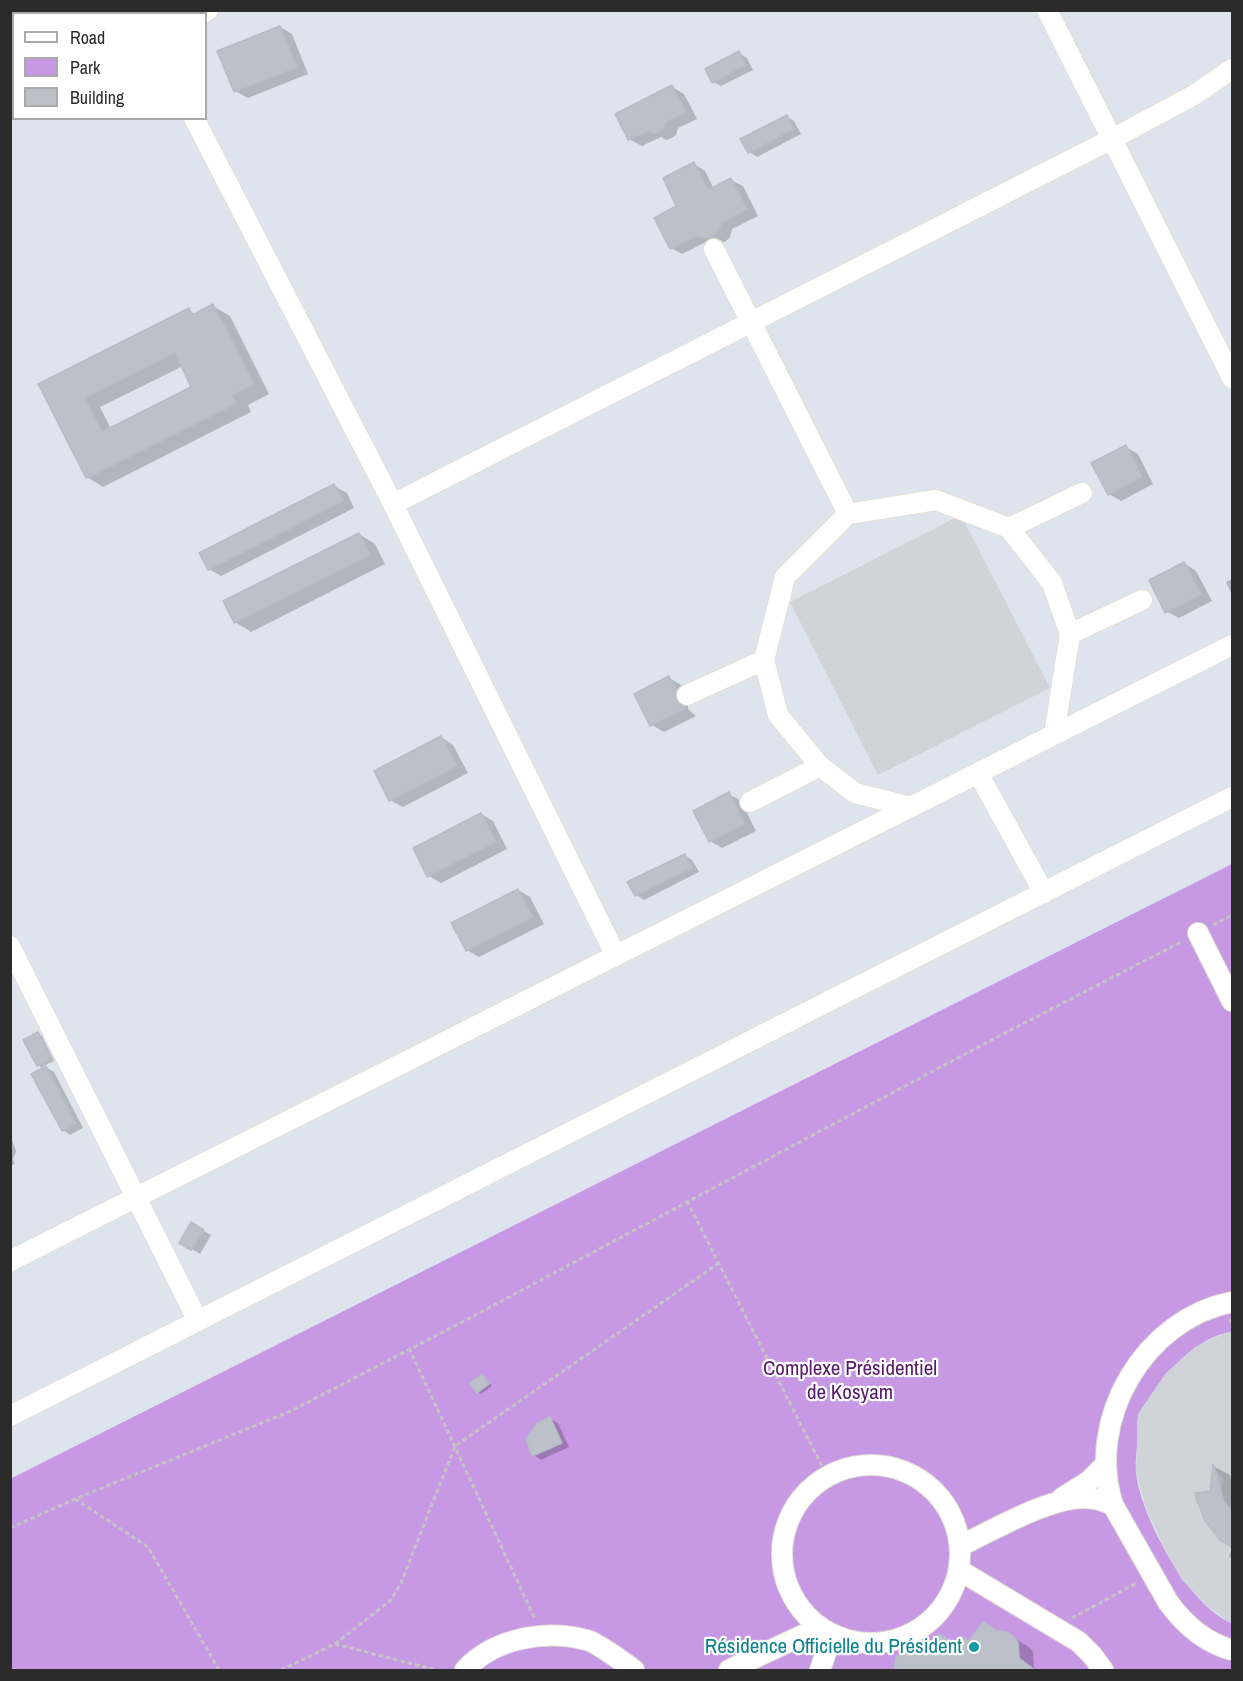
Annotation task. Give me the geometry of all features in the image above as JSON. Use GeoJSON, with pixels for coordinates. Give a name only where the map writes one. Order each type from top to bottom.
{"type":"FeatureCollection","features":[{"type":"Feature","properties":{"kind":"lane"},"geometry":{"type":"LineString","coordinates":[[1047,10],[1233,378]]}},
{"type":"Feature","properties":{"kind":"lane"},"geometry":{"type":"LineString","coordinates":[[393,504],[1112,139],[1194,95],[1233,69]]}},
{"type":"Feature","properties":{"kind":"lane"},"geometry":{"type":"LineString","coordinates":[[1194,95],[1233,80]]}},
{"type":"Feature","properties":{"kind":"lane"},"geometry":{"type":"LineString","coordinates":[[196,120],[393,504],[616,956]]}},
{"type":"Feature","properties":{"kind":"lane"},"geometry":{"type":"LineString","coordinates":[[714,249],[848,514]]}},
{"type":"Feature","properties":{"kind":"lane"},"geometry":{"type":"LineString","coordinates":[[1009,528],[1082,493]]}},
{"type":"Feature","properties":{"kind":"lane"},"geometry":{"type":"LineString","coordinates":[[911,807],[855,793],[820,766],[778,716],[764,660],[785,577],[848,514],[936,500],[1009,528],[1052,583],[1070,634],[1054,735]]}},
{"type":"Feature","properties":{"kind":"lane"},"geometry":{"type":"LineString","coordinates":[[1070,634],[1142,600]]}},
{"type":"Feature","properties":{"kind":"lane"},"geometry":{"type":"LineString","coordinates":[[10,1261],[1233,645]]}},
{"type":"Feature","properties":{"kind":"lane"},"geometry":{"type":"LineString","coordinates":[[687,695],[764,660]]}},
{"type":"Feature","properties":{"kind":"lane"},"geometry":{"type":"LineString","coordinates":[[750,802],[820,766]]}},
{"type":"Feature","properties":{"kind":"lane"},"geometry":{"type":"LineString","coordinates":[[978,773],[1044,893]]}},
{"type":"Feature","properties":{"kind":"lane"},"geometry":{"type":"LineString","coordinates":[[10,1416],[1233,797]]}},
{"type":"Feature","properties":{"kind":"lane"},"geometry":{"type":"LineString","coordinates":[[1198,933],[1233,1001]]}},
{"type":"Feature","properties":{"kind":"lane"},"geometry":{"type":"LineString","coordinates":[[10,946],[198,1321]]}},
{"type":"Feature","properties":{"kind":"lane"},"geometry":{"type":"LineString","coordinates":[[1233,1302],[1209,1308],[1180,1323],[1149,1350],[1136,1367],[1119,1398],[1112,1422],[1106,1464],[1107,1488],[1113,1505],[1176,1614],[1199,1634],[1226,1648],[1233,1662]]}},
{"type":"Feature","properties":{"kind":"lane"},"geometry":{"type":"LineString","coordinates":[[960,1546],[1054,1502],[1089,1481],[1106,1464]]}},
{"type":"Feature","properties":{"kind":"lane"},"geometry":{"type":"LineString","coordinates":[[870,1465],[892,1467],[913,1475],[931,1488],[946,1504],[956,1525],[960,1546],[959,1570],[952,1593],[939,1612],[921,1628],[900,1638],[877,1643],[854,1642],[826,1631],[803,1612],[790,1593],[783,1572],[782,1550],[786,1528],[795,1508],[809,1490],[827,1476],[848,1468],[870,1465]]}},
{"type":"Feature","properties":{"kind":"lane"},"geometry":{"type":"LineString","coordinates":[[1054,1502],[1083,1498],[1096,1499],[1113,1505]]}},
{"type":"Feature","properties":{"kind":"lane"},"geometry":{"type":"LineString","coordinates":[[959,1570],[1079,1642],[1103,1671]]}},
{"type":"Feature","properties":{"kind":"lane"},"geometry":{"type":"LineString","coordinates":[[729,1671],[826,1631]]}},
{"type":"Feature","properties":{"kind":"lane"},"geometry":{"type":"LineString","coordinates":[[820,1671],[826,1631]]}},
{"type":"Feature","properties":{"kind":"lane"},"geometry":{"type":"LineString","coordinates":[[465,1671],[497,1647],[542,1635],[588,1641],[634,1671]]}},
{"type":"Feature","properties":{"kind":"path"},"geometry":{"type":"LineString","coordinates":[[10,1528],[291,1411],[1233,915]]}},
{"type":"Feature","properties":{"kind":"path"},"geometry":{"type":"LineString","coordinates":[[687,1201],[827,1476]]}},
{"type":"Feature","properties":{"kind":"path"},"geometry":{"type":"LineString","coordinates":[[281,1671],[335,1644],[391,1600],[401,1583],[455,1446],[720,1263]]}},
{"type":"Feature","properties":{"kind":"path"},"geometry":{"type":"LineString","coordinates":[[409,1348],[542,1635]]}},
{"type":"Feature","properties":{"kind":"path"},"geometry":{"type":"LineString","coordinates":[[75,1499],[148,1547],[219,1671]]}},
{"type":"Feature","properties":{"kind":"path"},"geometry":{"type":"LineString","coordinates":[[1055,1628],[1152,1575]]}},
{"type":"Feature","properties":{"kind":"path"},"geometry":{"type":"LineString","coordinates":[[335,1644],[436,1671]]}},
{"type":"Feature","properties":{"kind":"green space","name":"Complexe Présidentiel de Kosyam"},"geometry":{"type":"Polygon","coordinates":[[[1232,864],[1232,1332],[1207,1340],[1184,1356],[1142,1408],[1137,1422],[1136,1473],[1147,1513],[1157,1536],[1184,1580],[1216,1614],[1232,1623],[1232,1670],[11,1670],[10,1479],[1232,864]]]}},
{"type":"Feature","properties":{"kind":"shaded area"},"geometry":{"type":"Polygon","coordinates":[[[961,515],[1050,688],[878,775],[790,602],[961,515]]]}},
{"type":"Feature","properties":{"kind":"shaded area"},"geometry":{"type":"Polygon","coordinates":[[[1232,1332],[1232,1513],[1224,1501],[1221,1490],[1223,1479],[1214,1467],[1210,1491],[1195,1493],[1199,1510],[1205,1521],[1220,1540],[1231,1547],[1227,1557],[1232,1561],[1232,1623],[1206,1605],[1182,1580],[1146,1508],[1136,1473],[1138,1414],[1166,1373],[1195,1347],[1232,1332]]]}},
{"type":"Feature","properties":{"kind":"building"},"geometry":{"type":"Polygon","coordinates":[[[280,26],[297,67],[234,92],[217,51],[280,26]]]}},
{"type":"Feature","properties":{"kind":"building"},"geometry":{"type":"Polygon","coordinates":[[[739,51],[746,65],[712,83],[705,69],[739,51]]]}},
{"type":"Feature","properties":{"kind":"building"},"geometry":{"type":"Polygon","coordinates":[[[672,85],[686,112],[666,122],[664,128],[659,132],[648,131],[628,140],[615,114],[672,85]]]}},
{"type":"Feature","properties":{"kind":"building"},"geometry":{"type":"Polygon","coordinates":[[[787,115],[794,129],[748,153],[740,139],[787,115]]]}},
{"type":"Feature","properties":{"kind":"building"},"geometry":{"type":"Polygon","coordinates":[[[694,162],[708,190],[731,178],[747,209],[721,223],[719,230],[713,236],[704,238],[696,236],[670,249],[654,218],[676,206],[663,178],[694,162]]]}},
{"type":"Feature","properties":{"kind":"building"},"geometry":{"type":"Polygon","coordinates":[[[213,304],[254,384],[232,395],[236,403],[86,478],[38,384],[189,308],[192,315],[213,304]],[[175,353],[85,398],[102,432],[191,387],[175,353]]]}},
{"type":"Feature","properties":{"kind":"building"},"geometry":{"type":"Polygon","coordinates":[[[1126,445],[1142,477],[1108,495],[1091,463],[1126,445]]]}},
{"type":"Feature","properties":{"kind":"building"},"geometry":{"type":"Polygon","coordinates":[[[334,484],[343,501],[208,570],[199,553],[334,484]]]}},
{"type":"Feature","properties":{"kind":"building"},"geometry":{"type":"Polygon","coordinates":[[[359,533],[370,555],[234,623],[223,601],[359,533]]]}},
{"type":"Feature","properties":{"kind":"building"},"geometry":{"type":"Polygon","coordinates":[[[1184,562],[1201,594],[1165,613],[1149,580],[1184,562]]]}},
{"type":"Feature","properties":{"kind":"building"},"geometry":{"type":"Polygon","coordinates":[[[669,676],[676,690],[676,700],[686,708],[650,726],[634,694],[669,676]]]}},
{"type":"Feature","properties":{"kind":"building"},"geometry":{"type":"Polygon","coordinates":[[[441,736],[457,766],[389,801],[374,771],[441,736]]]}},
{"type":"Feature","properties":{"kind":"building"},"geometry":{"type":"Polygon","coordinates":[[[729,792],[745,824],[709,842],[693,811],[729,792]]]}},
{"type":"Feature","properties":{"kind":"building"},"geometry":{"type":"Polygon","coordinates":[[[481,813],[496,842],[427,877],[413,848],[481,813]]]}},
{"type":"Feature","properties":{"kind":"building"},"geometry":{"type":"Polygon","coordinates":[[[685,854],[692,868],[635,896],[627,882],[685,854]]]}},
{"type":"Feature","properties":{"kind":"building"},"geometry":{"type":"Polygon","coordinates":[[[518,889],[533,917],[466,951],[451,923],[518,889]]]}},
{"type":"Feature","properties":{"kind":"building"},"geometry":{"type":"Polygon","coordinates":[[[38,1032],[52,1059],[37,1066],[23,1040],[38,1032]]]}},
{"type":"Feature","properties":{"kind":"building"},"geometry":{"type":"Polygon","coordinates":[[[46,1066],[76,1124],[62,1131],[31,1074],[46,1066]]]}},
{"type":"Feature","properties":{"kind":"building"},"geometry":{"type":"Polygon","coordinates":[[[191,1222],[204,1230],[191,1250],[179,1243],[191,1222]]]}},
{"type":"Feature","properties":{"kind":"building"},"geometry":{"type":"Polygon","coordinates":[[[482,1374],[489,1384],[477,1393],[470,1383],[482,1374]]]}},
{"type":"Feature","properties":{"kind":"building"},"geometry":{"type":"Polygon","coordinates":[[[550,1417],[562,1443],[532,1456],[526,1439],[537,1423],[550,1417]]]}},
{"type":"Feature","properties":{"kind":"building"},"geometry":{"type":"Polygon","coordinates":[[[1213,1464],[1224,1501],[1233,1513],[1233,1548],[1220,1540],[1205,1521],[1195,1493],[1210,1491],[1213,1464]]]}},
{"type":"Feature","properties":{"kind":"building","name":"Résidence Officielle du Président"},"geometry":{"type":"Polygon","coordinates":[[[983,1622],[1013,1636],[1018,1642],[1019,1658],[1036,1671],[894,1671],[896,1656],[903,1656],[902,1640],[919,1631],[933,1643],[939,1634],[957,1645],[962,1637],[969,1641],[983,1622]]]}},
{"type":"Feature","properties":{"kind":"place","name":"Résidence Officielle du Président"},"geometry":{"type":"Point","coordinates":[974,1647]}}]}
